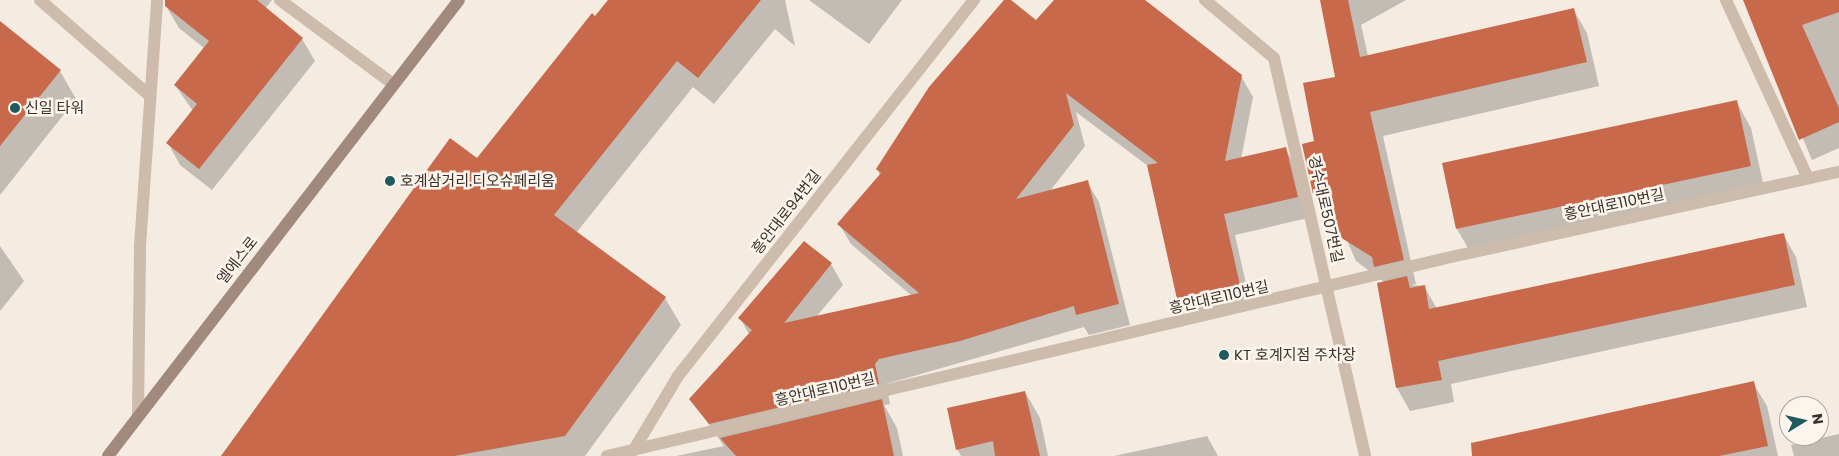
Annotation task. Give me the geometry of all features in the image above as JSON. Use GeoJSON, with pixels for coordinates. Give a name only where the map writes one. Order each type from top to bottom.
{"type":"FeatureCollection","features":[{"type":"Feature","properties":{"kind":"street"},"geometry":{"type":"LineString","coordinates":[[40,0],[150,96]]}},
{"type":"Feature","properties":{"kind":"street"},"geometry":{"type":"LineString","coordinates":[[138,415],[140,246],[157,0]]}},
{"type":"Feature","properties":{"kind":"street"},"geometry":{"type":"LineString","coordinates":[[280,0],[393,84]]}},
{"type":"Feature","properties":{"kind":"street","name":"엘에스로"},"geometry":{"type":"LineString","coordinates":[[108,456],[459,0]]}},
{"type":"Feature","properties":{"kind":"street","name":"흥안대로94번길"},"geometry":{"type":"LineString","coordinates":[[632,451],[678,376],[974,0]]}},
{"type":"Feature","properties":{"kind":"street","name":"경수대로507번길"},"geometry":{"type":"LineString","coordinates":[[1206,0],[1274,58],[1365,456]]}},
{"type":"Feature","properties":{"kind":"street"},"geometry":{"type":"LineString","coordinates":[[1726,0],[1808,178]]}},
{"type":"Feature","properties":{"kind":"street","name":"흥안대로110번길"},"geometry":{"type":"LineString","coordinates":[[611,455],[1328,288],[1839,172]]}},
{"type":"Feature","properties":{"kind":"building"},"geometry":{"type":"Polygon","coordinates":[[[165,0],[257,0],[303,38],[199,169],[166,143],[197,104],[174,85],[209,41],[165,6],[165,0]]]}},
{"type":"Feature","properties":{"kind":"building"},"geometry":{"type":"Polygon","coordinates":[[[608,0],[761,0],[698,78],[677,61],[554,215],[666,297],[565,436],[454,456],[221,456],[450,138],[477,158],[592,13],[595,16],[608,0]]]}},
{"type":"Feature","properties":{"kind":"building"},"geometry":{"type":"Polygon","coordinates":[[[1004,0],[1011,0],[1036,20],[1054,0],[1145,0],[1242,75],[1225,161],[1286,147],[1298,197],[1224,214],[1240,285],[1177,299],[1147,165],[1158,163],[1066,93],[1074,125],[1016,199],[1088,180],[1119,304],[1076,315],[1074,306],[960,341],[879,359],[875,364],[879,384],[709,424],[689,399],[752,330],[738,318],[804,241],[832,263],[784,323],[919,293],[837,224],[881,173],[876,169],[929,87],[1004,0]]]}},
{"type":"Feature","properties":{"kind":"building"},"geometry":{"type":"Polygon","coordinates":[[[1320,0],[1348,0],[1360,57],[1574,8],[1587,62],[1370,112],[1404,260],[1374,267],[1372,257],[1340,237],[1328,190],[1313,194],[1302,144],[1314,141],[1303,83],[1335,77],[1320,0]]]}},
{"type":"Feature","properties":{"kind":"building"},"geometry":{"type":"Polygon","coordinates":[[[1743,0],[1839,0],[1839,12],[1802,25],[1839,108],[1839,122],[1799,140],[1743,0]]]}},
{"type":"Feature","properties":{"kind":"building","name":"신일 타워"},"geometry":{"type":"Polygon","coordinates":[[[0,21],[61,70],[0,146],[0,21]]]}},
{"type":"Feature","properties":{"kind":"building"},"geometry":{"type":"Polygon","coordinates":[[[1737,100],[1751,166],[1456,229],[1442,163],[1737,100]]]}},
{"type":"Feature","properties":{"kind":"building"},"geometry":{"type":"Polygon","coordinates":[[[1784,233],[1795,285],[1438,361],[1442,380],[1396,388],[1377,283],[1407,276],[1410,288],[1425,285],[1429,309],[1784,233]]]}},
{"type":"Feature","properties":{"kind":"building"},"geometry":{"type":"Polygon","coordinates":[[[1754,381],[1768,446],[1719,456],[1472,456],[1471,443],[1754,381]]]}},
{"type":"Feature","properties":{"kind":"building"},"geometry":{"type":"Polygon","coordinates":[[[1025,391],[1040,456],[995,456],[993,441],[956,450],[947,408],[1025,391]]]}},
{"type":"Feature","properties":{"kind":"building"},"geometry":{"type":"Polygon","coordinates":[[[882,399],[894,456],[736,456],[720,438],[882,399]]]}},
{"type":"Feature","properties":{"kind":"place","name":"신일 타워"},"geometry":{"type":"Point","coordinates":[15,108]}},
{"type":"Feature","properties":{"kind":"place","name":"호계삼거리.디오슈페리움"},"geometry":{"type":"Point","coordinates":[390,181]}},
{"type":"Feature","properties":{"kind":"place","name":"KT 호계지점 주차장"},"geometry":{"type":"Point","coordinates":[1224,355]}}]}
